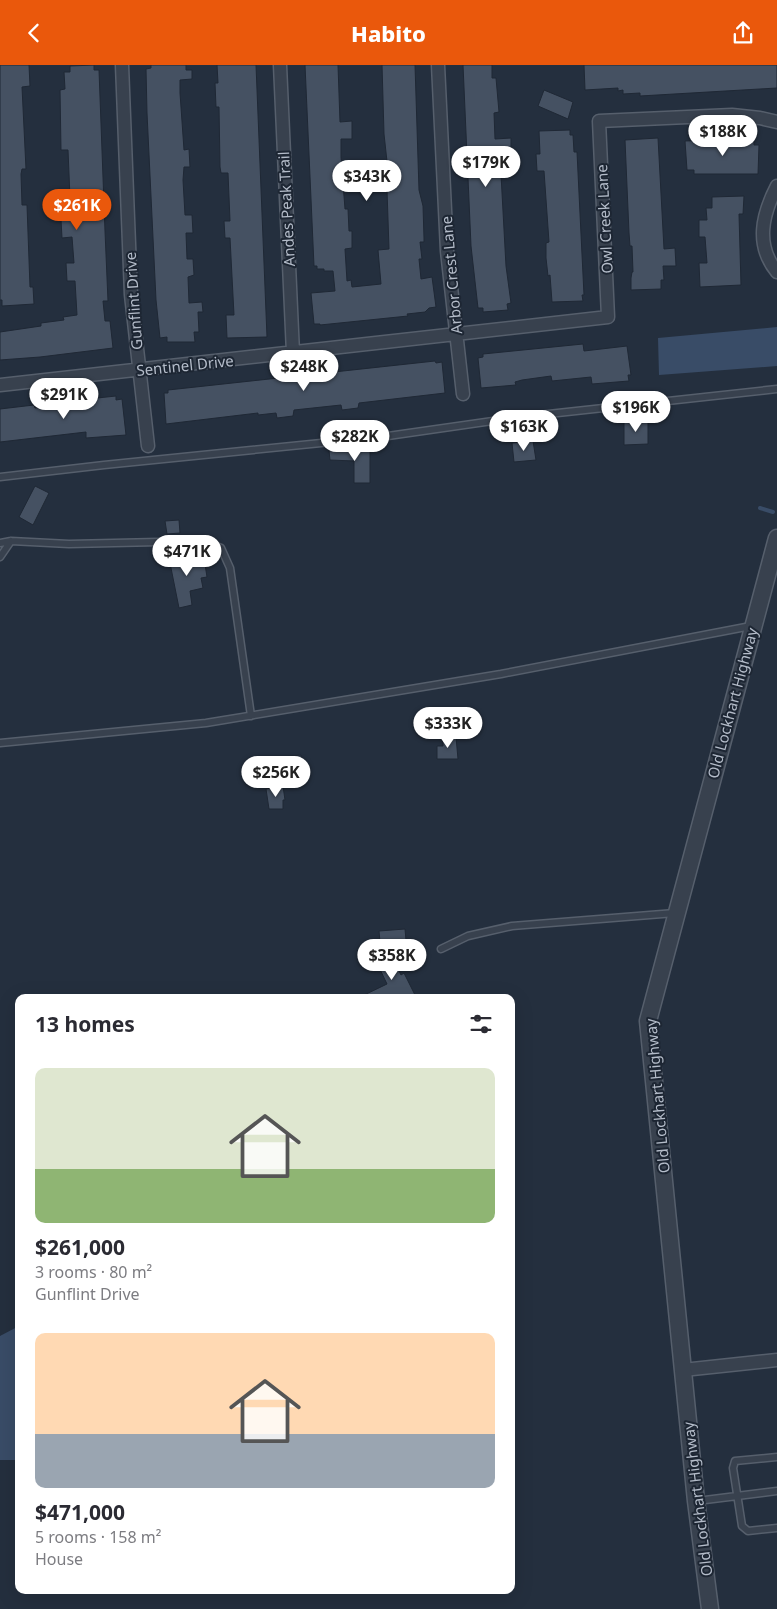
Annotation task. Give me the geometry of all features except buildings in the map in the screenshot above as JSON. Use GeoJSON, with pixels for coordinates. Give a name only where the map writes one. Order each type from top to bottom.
{"type":"FeatureCollection","features":[{"type":"Feature","properties":{"kind":"street","name":"Gunflint Drive"},"geometry":{"type":"LineString","coordinates":[[122,65],[131,295],[148,446]]}},
{"type":"Feature","properties":{"kind":"street","name":"Andes Peak Trail"},"geometry":{"type":"LineString","coordinates":[[280,65],[292,353]]}},
{"type":"Feature","properties":{"kind":"street","name":"Arbor Crest Lane"},"geometry":{"type":"LineString","coordinates":[[438,65],[447,251],[464,394]]}},
{"type":"Feature","properties":{"kind":"street","name":"Owl Creek Lane"},"geometry":{"type":"LineString","coordinates":[[608,317],[599,121],[732,115],[777,122]]}},
{"type":"Feature","properties":{"kind":"street"},"geometry":{"type":"LineString","coordinates":[[777,186],[766,214],[763,239],[765,253],[777,272]]}},
{"type":"Feature","properties":{"kind":"street","name":"Sentinel Drive"},"geometry":{"type":"LineString","coordinates":[[0,385],[608,317]]}},
{"type":"Feature","properties":{"kind":"street","name":"Old Lockhart Highway"},"geometry":{"type":"LineString","coordinates":[[710,1609],[696,1501],[648,1021],[777,538]]}},
{"type":"Feature","properties":{"kind":"street"},"geometry":{"type":"LineString","coordinates":[[683,1370],[777,1360]]}},
{"type":"Feature","properties":{"kind":"lane"},"geometry":{"type":"LineString","coordinates":[[0,477],[381,437],[521,417],[777,389]]}},
{"type":"Feature","properties":{"kind":"lane"},"geometry":{"type":"LineString","coordinates":[[0,543],[11,541],[69,544],[204,541],[221,548],[230,569],[251,716]]}},
{"type":"Feature","properties":{"kind":"lane"},"geometry":{"type":"LineString","coordinates":[[0,557],[11,541]]}},
{"type":"Feature","properties":{"kind":"lane"},"geometry":{"type":"LineString","coordinates":[[0,743],[206,723],[251,716],[501,674],[752,626]]}},
{"type":"Feature","properties":{"kind":"lane"},"geometry":{"type":"LineString","coordinates":[[441,949],[468,936],[512,926],[676,913]]}},
{"type":"Feature","properties":{"kind":"lane"},"geometry":{"type":"LineString","coordinates":[[777,1457],[735,1461],[733,1468],[742,1526],[748,1531],[777,1528]]}},
{"type":"Feature","properties":{"kind":"lane"},"geometry":{"type":"LineString","coordinates":[[696,1501],[777,1491]]}},
{"type":"Feature","properties":{"kind":"water"},"geometry":{"type":"Polygon","coordinates":[[[777,327],[777,366],[659,375],[658,338],[777,327]]]}},
{"type":"Feature","properties":{"kind":"water"},"geometry":{"type":"Polygon","coordinates":[[[15,1328],[15,1460],[0,1460],[0,1336],[15,1328]]]}},
{"type":"Feature","properties":{"kind":"waterway"},"geometry":{"type":"LineString","coordinates":[[760,508],[773,512]]}}]}
